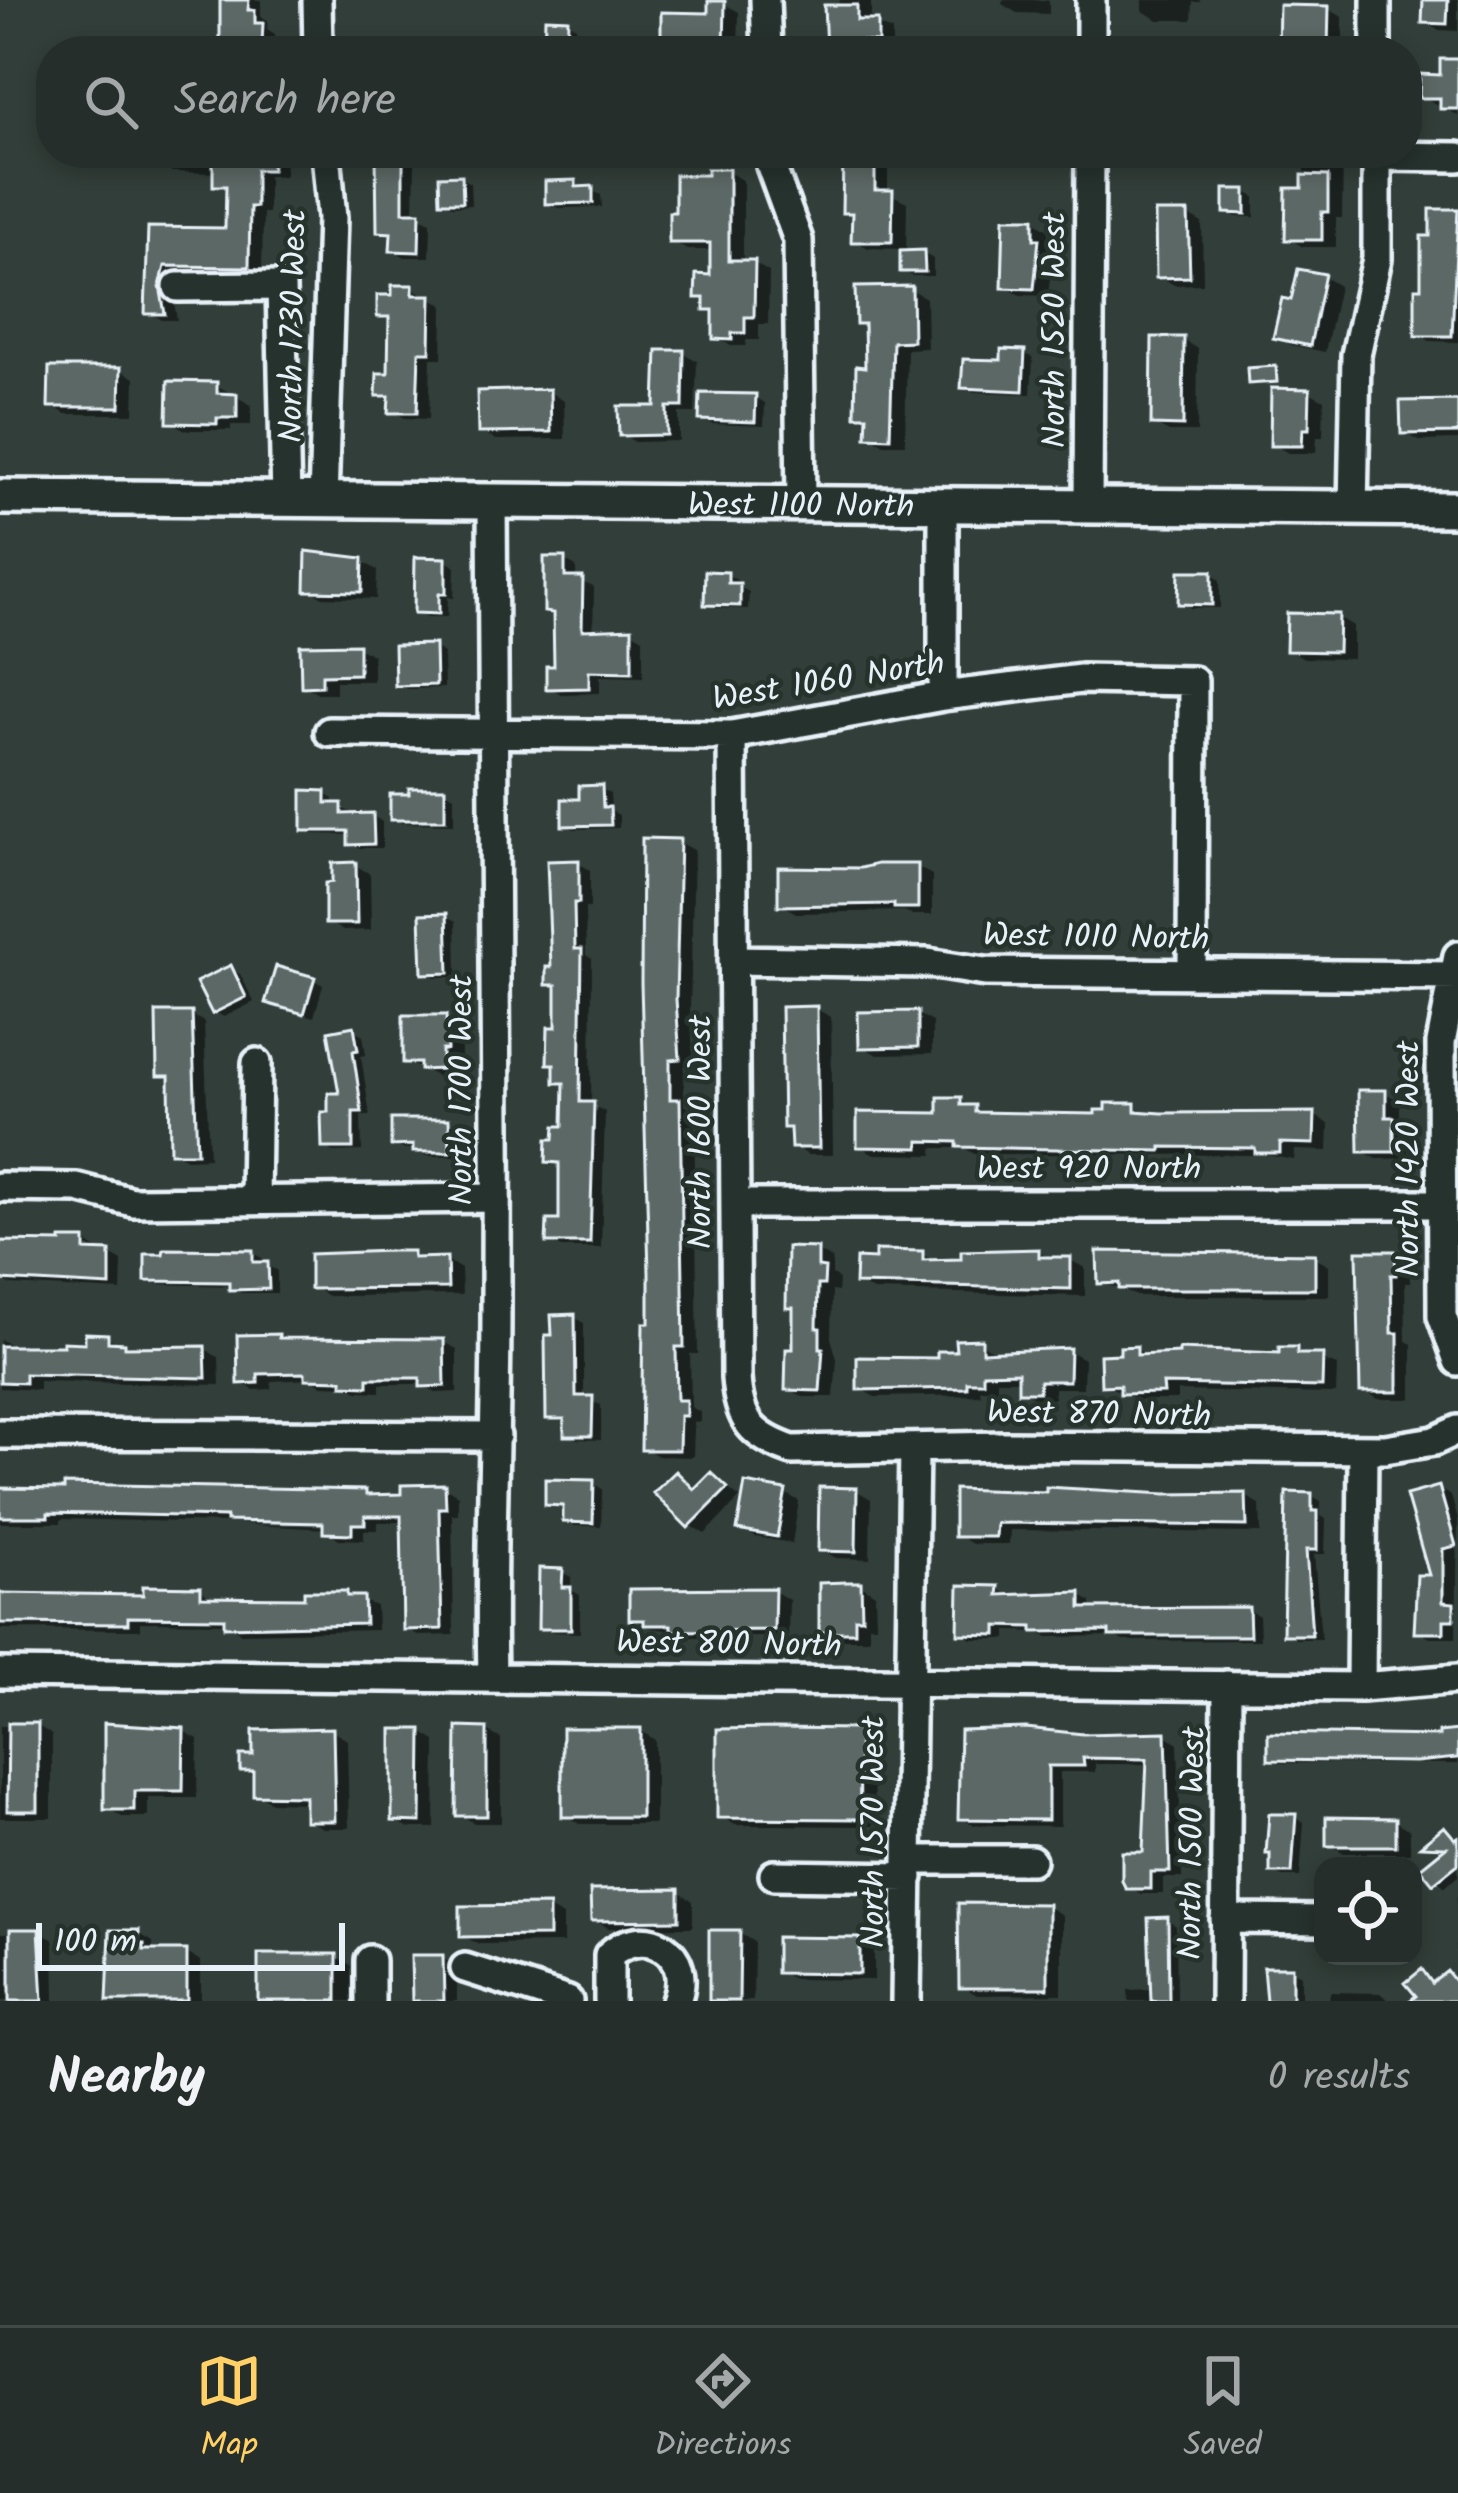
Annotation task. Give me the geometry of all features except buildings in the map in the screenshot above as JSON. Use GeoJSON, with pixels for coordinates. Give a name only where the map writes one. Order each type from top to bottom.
{"type":"FeatureCollection","features":[{"type":"Feature","properties":{"kind":"main road","name":"West 1100 North"},"geometry":{"type":"LineString","coordinates":[[0,497],[1458,509]]}},
{"type":"Feature","properties":{"kind":"street"},"geometry":{"type":"LineString","coordinates":[[317,0],[318,36]]}},
{"type":"Feature","properties":{"kind":"street"},"geometry":{"type":"LineString","coordinates":[[765,0],[766,36]]}},
{"type":"Feature","properties":{"kind":"street"},"geometry":{"type":"LineString","coordinates":[[1091,0],[1091,36]]}},
{"type":"Feature","properties":{"kind":"street"},"geometry":{"type":"LineString","coordinates":[[1376,0],[1376,36]]}},
{"type":"Feature","properties":{"kind":"street"},"geometry":{"type":"LineString","coordinates":[[1422,156],[1458,157]]}},
{"type":"Feature","properties":{"kind":"street","name":"North 1730 West"},"geometry":{"type":"LineString","coordinates":[[323,501],[332,218],[327,168]]}},
{"type":"Feature","properties":{"kind":"street"},"geometry":{"type":"LineString","coordinates":[[772,168],[798,240],[801,503]]}},
{"type":"Feature","properties":{"kind":"street","name":"North 1520 West"},"geometry":{"type":"LineString","coordinates":[[1088,507],[1090,168]]}},
{"type":"Feature","properties":{"kind":"street"},"geometry":{"type":"LineString","coordinates":[[1353,508],[1356,355],[1377,259],[1377,168]]}},
{"type":"Feature","properties":{"kind":"street"},"geometry":{"type":"LineString","coordinates":[[178,287],[281,286],[286,500]]}},
{"type":"Feature","properties":{"kind":"street","name":"North 1700 West"},"geometry":{"type":"LineString","coordinates":[[492,502],[496,1198],[496,1436],[489,1562],[492,1676]]}},
{"type":"Feature","properties":{"kind":"street"},"geometry":{"type":"LineString","coordinates":[[943,696],[944,505]]}},
{"type":"Feature","properties":{"kind":"street","name":"West 1060 North"},"geometry":{"type":"LineString","coordinates":[[329,732],[732,735],[943,696],[1081,680],[1193,681],[1192,974]]}},
{"type":"Feature","properties":{"kind":"street","name":"North 1600 West"},"geometry":{"type":"LineString","coordinates":[[732,735],[736,1378],[738,1408],[747,1420]]}},
{"type":"Feature","properties":{"kind":"street","name":"West 1010 North"},"geometry":{"type":"LineString","coordinates":[[734,960],[928,963],[985,972],[1456,969]]}},
{"type":"Feature","properties":{"kind":"street","name":"North 1420 West"},"geometry":{"type":"LineString","coordinates":[[1456,969],[1441,1043],[1442,1316],[1458,1361]]}},
{"type":"Feature","properties":{"kind":"street"},"geometry":{"type":"LineString","coordinates":[[255,1200],[257,1063]]}},
{"type":"Feature","properties":{"kind":"street"},"geometry":{"type":"LineString","coordinates":[[0,1187],[77,1188],[133,1202],[496,1198]]}},
{"type":"Feature","properties":{"kind":"street","name":"West 920 North"},"geometry":{"type":"LineString","coordinates":[[735,1204],[1442,1204]]}},
{"type":"Feature","properties":{"kind":"street","name":"West 870 North"},"geometry":{"type":"LineString","coordinates":[[747,1420],[766,1442],[792,1450],[1364,1449],[1434,1441],[1458,1430]]}},
{"type":"Feature","properties":{"kind":"street"},"geometry":{"type":"LineString","coordinates":[[0,1434],[496,1436]]}},
{"type":"Feature","properties":{"kind":"street","name":"North 1570 West"},"geometry":{"type":"LineString","coordinates":[[906,2001],[914,1448]]}},
{"type":"Feature","properties":{"kind":"street"},"geometry":{"type":"LineString","coordinates":[[1361,1687],[1364,1449]]}},
{"type":"Feature","properties":{"kind":"street","name":"West 800 North"},"geometry":{"type":"LineString","coordinates":[[0,1672],[1361,1687],[1458,1679]]}},
{"type":"Feature","properties":{"kind":"street","name":"North 1500 West"},"geometry":{"type":"LineString","coordinates":[[1225,2001],[1227,1685]]}},
{"type":"Feature","properties":{"kind":"street"},"geometry":{"type":"LineString","coordinates":[[774,1875],[1031,1860]]}},
{"type":"Feature","properties":{"kind":"street"},"geometry":{"type":"LineString","coordinates":[[1225,1919],[1314,1920]]}},
{"type":"Feature","properties":{"kind":"street"},"geometry":{"type":"LineString","coordinates":[[609,2001],[608,1955],[627,1945],[654,1944],[671,1950],[677,1960],[681,1989],[676,2001]]}},
{"type":"Feature","properties":{"kind":"street"},"geometry":{"type":"LineString","coordinates":[[370,1960],[370,2001]]}},
{"type":"Feature","properties":{"kind":"street"},"geometry":{"type":"LineString","coordinates":[[465,1968],[568,2001]]}}]}
